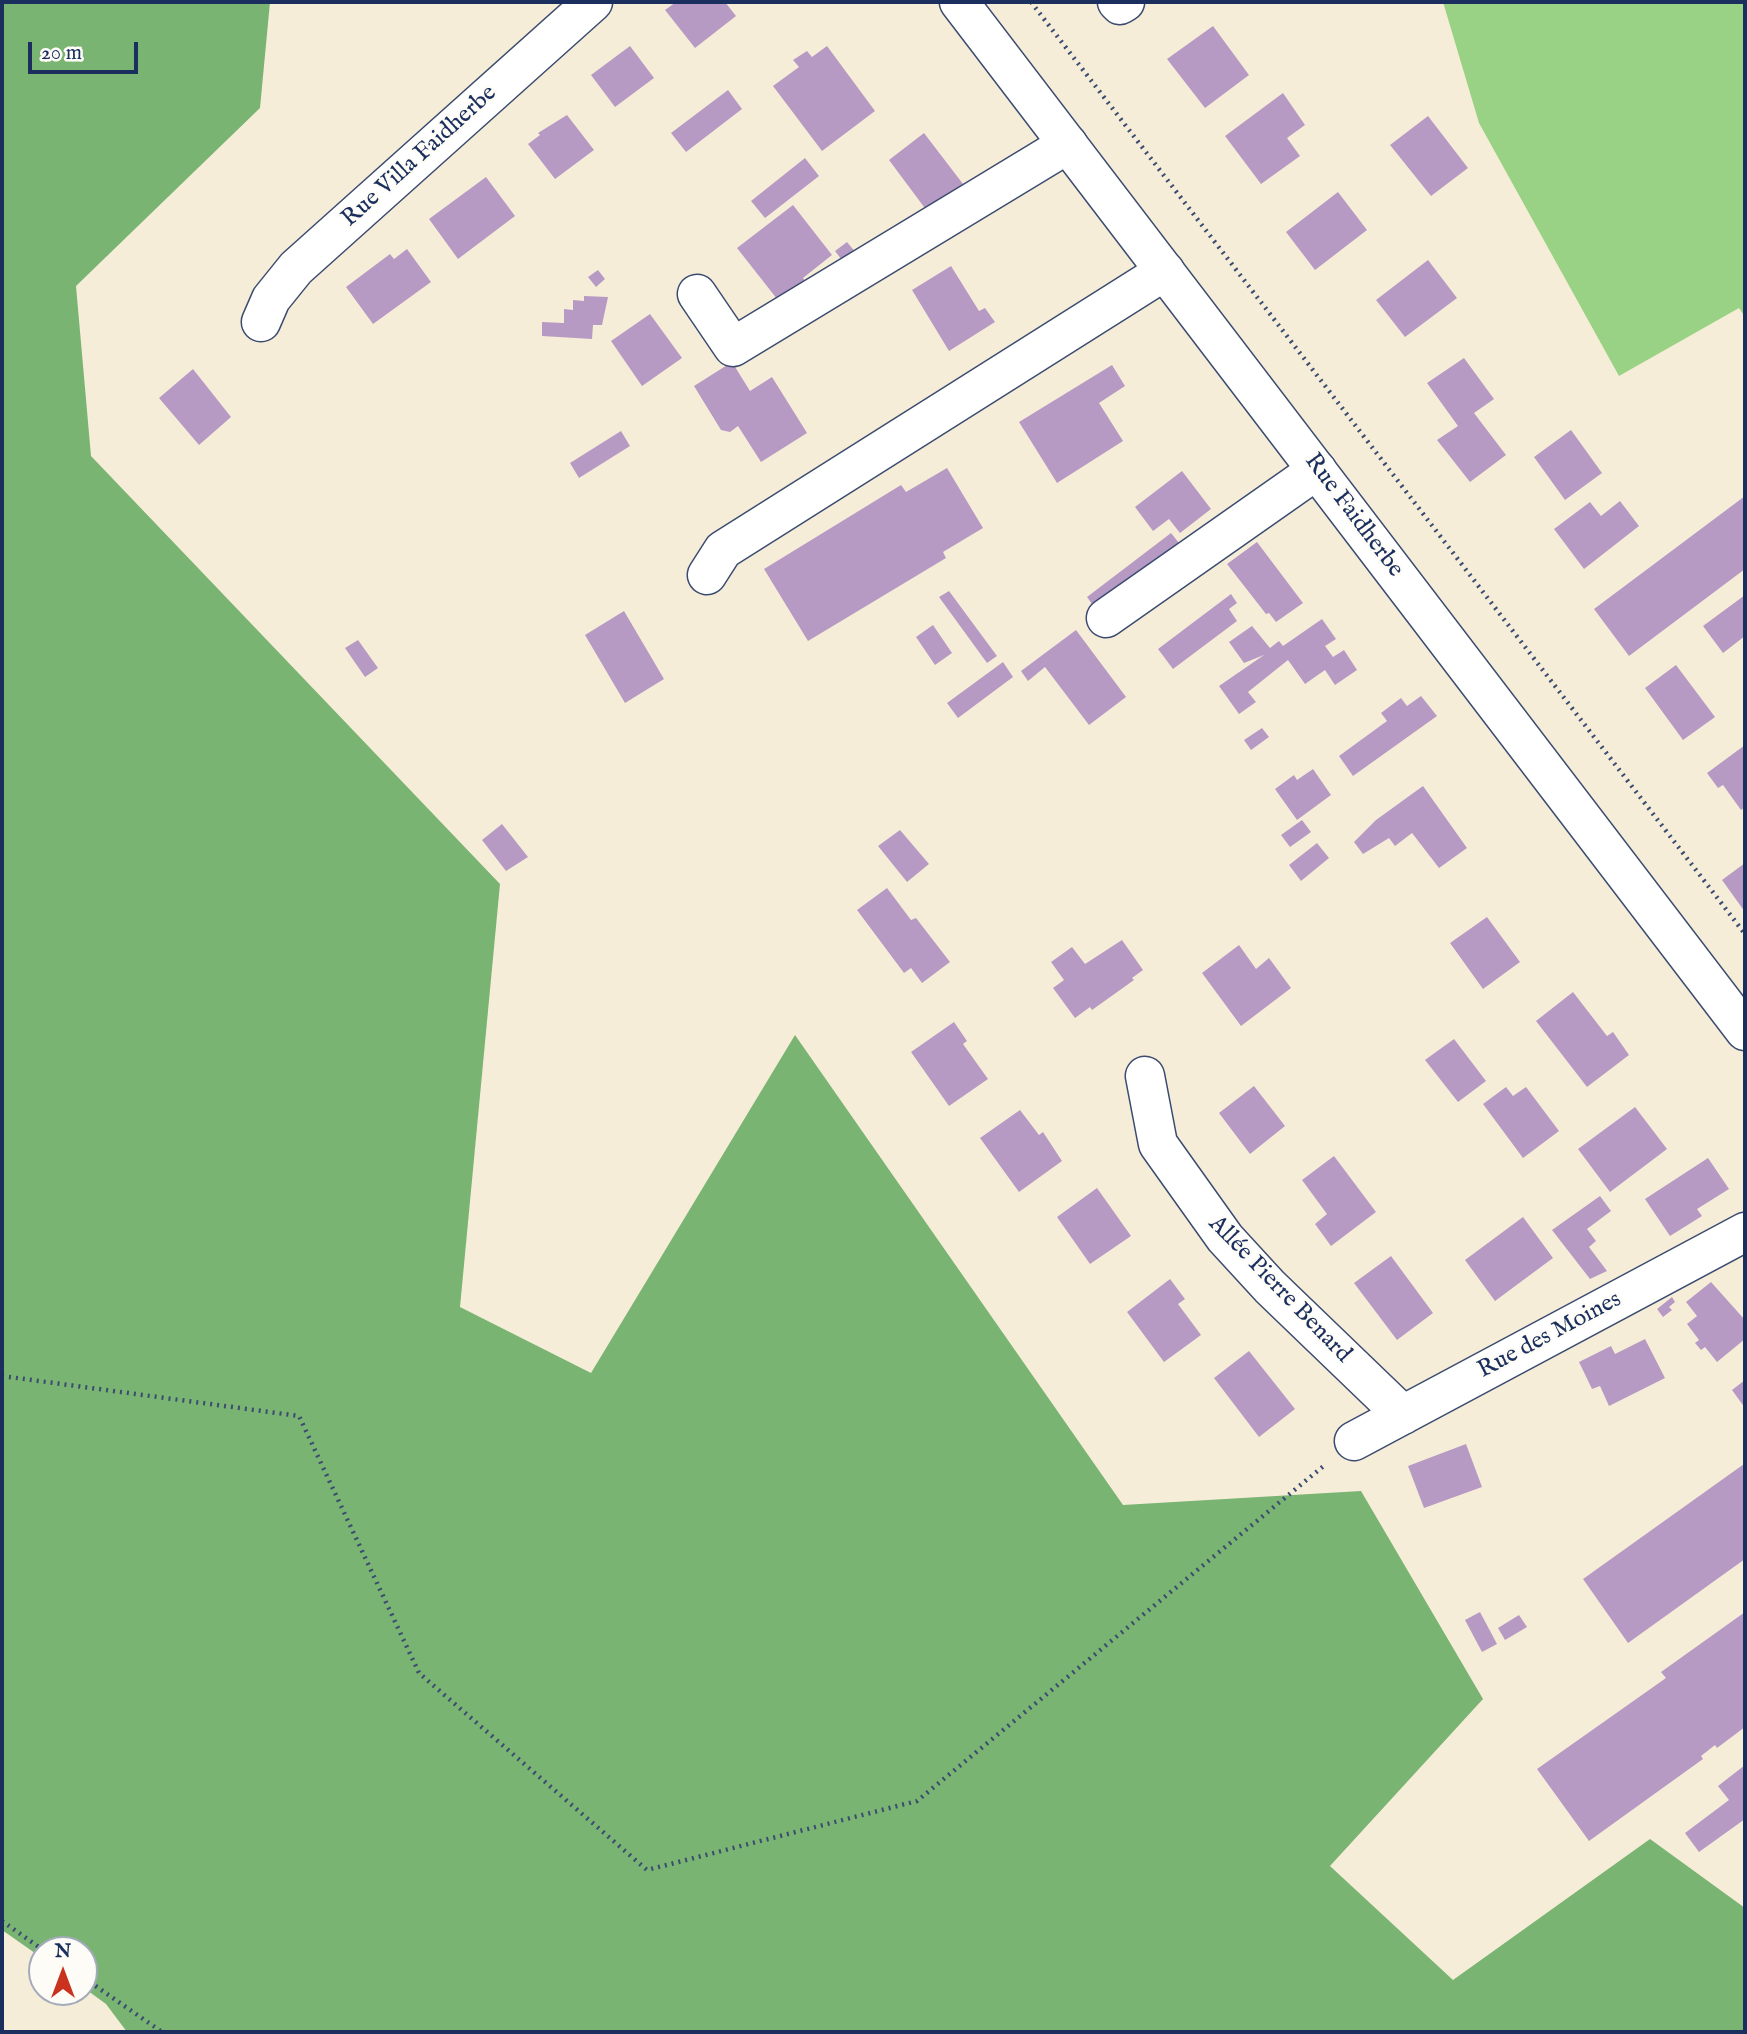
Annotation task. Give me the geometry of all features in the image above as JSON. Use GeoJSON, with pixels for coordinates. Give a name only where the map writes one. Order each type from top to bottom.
{"type":"FeatureCollection","features":[{"type":"Feature","properties":{"kind":"street","name":"Rue Villa Faidherbe"},"geometry":{"type":"LineString","coordinates":[[261,322],[271,299],[296,268],[593,2]]}},
{"type":"Feature","properties":{"kind":"street","name":"Rue Faidherbe"},"geometry":{"type":"LineString","coordinates":[[959,2],[1745,1031]]}},
{"type":"Feature","properties":{"kind":"street"},"geometry":{"type":"LineString","coordinates":[[1117,2],[1120,5],[1125,2]]}},
{"type":"Feature","properties":{"kind":"street"},"geometry":{"type":"LineString","coordinates":[[697,294],[733,347],[1068,144]]}},
{"type":"Feature","properties":{"kind":"street"},"geometry":{"type":"LineString","coordinates":[[707,575],[723,550],[1165,271]]}},
{"type":"Feature","properties":{"kind":"street"},"geometry":{"type":"LineString","coordinates":[[1106,618],[1317,470]]}},
{"type":"Feature","properties":{"kind":"street","name":"Allée Pierre Benard"},"geometry":{"type":"LineString","coordinates":[[1145,1076],[1158,1144],[1225,1238],[1270,1287],[1403,1415]]}},
{"type":"Feature","properties":{"kind":"street","name":"Rue des Moines"},"geometry":{"type":"LineString","coordinates":[[1354,1441],[1745,1232]]}},
{"type":"Feature","properties":{"kind":"path"},"geometry":{"type":"LineString","coordinates":[[1031,2],[1745,934]]}},
{"type":"Feature","properties":{"kind":"path"},"geometry":{"type":"LineString","coordinates":[[2,1376],[299,1416],[419,1673],[647,1870],[917,1801],[1354,1441]]}},
{"type":"Feature","properties":{"kind":"path"},"geometry":{"type":"LineString","coordinates":[[2,1921],[28,1939]]}},
{"type":"Feature","properties":{"kind":"path"},"geometry":{"type":"LineString","coordinates":[[98,1988],[162,2032]]}},
{"type":"Feature","properties":{"kind":"green space"},"geometry":{"type":"Polygon","coordinates":[[[2,2],[270,2],[260,108],[76,286],[91,456],[500,884],[460,1307],[591,1373],[795,1035],[1123,1505],[1361,1491],[1483,1699],[1330,1866],[1453,1980],[1650,1839],[1745,1908],[1745,2032],[127,2032],[106,2004],[98,1998],[98,1936],[28,1936],[28,1948],[2,1930],[2,2]]]}},
{"type":"Feature","properties":{"kind":"green space"},"geometry":{"type":"Polygon","coordinates":[[[1443,2],[1745,2],[1745,317],[1739,308],[1619,376],[1479,123],[1443,2]]]}},
{"type":"Feature","properties":{"kind":"building"},"geometry":{"type":"Polygon","coordinates":[[[676,2],[725,2],[736,16],[695,48],[665,10],[676,2]]]}},
{"type":"Feature","properties":{"kind":"building"},"geometry":{"type":"Polygon","coordinates":[[[1213,26],[1249,75],[1205,108],[1167,59],[1213,26]]]}},
{"type":"Feature","properties":{"kind":"building"},"geometry":{"type":"Polygon","coordinates":[[[630,46],[654,78],[615,107],[591,75],[630,46]]]}},
{"type":"Feature","properties":{"kind":"building"},"geometry":{"type":"Polygon","coordinates":[[[827,46],[875,111],[822,151],[773,86],[799,67],[793,60],[807,51],[812,57],[827,46]]]}},
{"type":"Feature","properties":{"kind":"building"},"geometry":{"type":"Polygon","coordinates":[[[728,90],[742,109],[686,152],[671,133],[728,90]]]}},
{"type":"Feature","properties":{"kind":"building"},"geometry":{"type":"Polygon","coordinates":[[[1283,93],[1305,125],[1287,138],[1300,156],[1261,184],[1225,136],[1283,93]]]}},
{"type":"Feature","properties":{"kind":"building"},"geometry":{"type":"Polygon","coordinates":[[[567,115],[594,150],[555,179],[528,144],[540,135],[538,133],[567,115]]]}},
{"type":"Feature","properties":{"kind":"building"},"geometry":{"type":"Polygon","coordinates":[[[1428,116],[1468,168],[1431,196],[1390,145],[1428,116]]]}},
{"type":"Feature","properties":{"kind":"building"},"geometry":{"type":"Polygon","coordinates":[[[924,133],[963,184],[927,211],[889,160],[924,133]]]}},
{"type":"Feature","properties":{"kind":"building"},"geometry":{"type":"Polygon","coordinates":[[[805,158],[819,176],[765,218],[751,201],[805,158]]]}},
{"type":"Feature","properties":{"kind":"building"},"geometry":{"type":"Polygon","coordinates":[[[486,177],[515,216],[458,259],[429,219],[486,177]]]}},
{"type":"Feature","properties":{"kind":"building"},"geometry":{"type":"Polygon","coordinates":[[[1338,192],[1367,230],[1315,270],[1286,232],[1338,192]]]}},
{"type":"Feature","properties":{"kind":"building"},"geometry":{"type":"Polygon","coordinates":[[[793,205],[832,255],[803,278],[808,284],[781,304],[737,248],[793,205]]]}},
{"type":"Feature","properties":{"kind":"building"},"geometry":{"type":"Polygon","coordinates":[[[847,242],[857,254],[845,264],[835,251],[847,242]]]}},
{"type":"Feature","properties":{"kind":"building"},"geometry":{"type":"Polygon","coordinates":[[[407,249],[431,282],[373,324],[346,287],[390,254],[394,259],[407,249]]]}},
{"type":"Feature","properties":{"kind":"building"},"geometry":{"type":"Polygon","coordinates":[[[1428,260],[1457,298],[1405,337],[1376,300],[1428,260]]]}},
{"type":"Feature","properties":{"kind":"building"},"geometry":{"type":"Polygon","coordinates":[[[951,266],[979,311],[985,308],[995,322],[949,351],[912,290],[951,266]]]}},
{"type":"Feature","properties":{"kind":"building"},"geometry":{"type":"Polygon","coordinates":[[[598,270],[605,279],[596,287],[588,277],[598,270]]]}},
{"type":"Feature","properties":{"kind":"building"},"geometry":{"type":"Polygon","coordinates":[[[584,296],[608,297],[602,325],[593,325],[592,339],[542,336],[542,322],[564,323],[564,309],[573,310],[573,300],[584,301],[584,296]]]}},
{"type":"Feature","properties":{"kind":"building"},"geometry":{"type":"Polygon","coordinates":[[[650,314],[682,358],[642,386],[611,341],[650,314]]]}},
{"type":"Feature","properties":{"kind":"building"},"geometry":{"type":"Polygon","coordinates":[[[1464,358],[1494,399],[1474,413],[1506,455],[1470,482],[1437,440],[1458,426],[1427,383],[1464,358]]]}},
{"type":"Feature","properties":{"kind":"building"},"geometry":{"type":"Polygon","coordinates":[[[732,362],[750,391],[772,377],[807,433],[761,462],[738,426],[730,432],[721,430],[694,386],[732,362]]]}},
{"type":"Feature","properties":{"kind":"building"},"geometry":{"type":"Polygon","coordinates":[[[1112,365],[1125,386],[1099,403],[1123,441],[1057,483],[1019,422],[1112,365]]]}},
{"type":"Feature","properties":{"kind":"building"},"geometry":{"type":"Polygon","coordinates":[[[193,369],[231,417],[199,445],[159,398],[193,369]]]}},
{"type":"Feature","properties":{"kind":"building"},"geometry":{"type":"Polygon","coordinates":[[[1571,430],[1602,473],[1565,500],[1534,457],[1571,430]]]}},
{"type":"Feature","properties":{"kind":"building"},"geometry":{"type":"Polygon","coordinates":[[[621,431],[630,446],[579,478],[570,463],[621,431]]]}},
{"type":"Feature","properties":{"kind":"building"},"geometry":{"type":"Polygon","coordinates":[[[947,468],[983,528],[943,552],[946,558],[808,641],[764,569],[901,485],[906,492],[947,468]]]}},
{"type":"Feature","properties":{"kind":"building"},"geometry":{"type":"Polygon","coordinates":[[[1182,471],[1211,509],[1180,533],[1169,519],[1153,531],[1135,507],[1182,471]]]}},
{"type":"Feature","properties":{"kind":"building"},"geometry":{"type":"Polygon","coordinates":[[[1745,496],[1745,569],[1629,656],[1594,609],[1745,496]]]}},
{"type":"Feature","properties":{"kind":"building"},"geometry":{"type":"Polygon","coordinates":[[[1620,501],[1639,526],[1584,569],[1554,529],[1590,502],[1601,516],[1620,501]]]}},
{"type":"Feature","properties":{"kind":"building"},"geometry":{"type":"Polygon","coordinates":[[[1171,533],[1183,548],[1097,611],[1087,597],[1171,533]]]}},
{"type":"Feature","properties":{"kind":"building"},"geometry":{"type":"Polygon","coordinates":[[[1257,542],[1303,603],[1276,622],[1269,613],[1266,614],[1227,564],[1257,542]]]}},
{"type":"Feature","properties":{"kind":"building"},"geometry":{"type":"Polygon","coordinates":[[[949,591],[997,656],[987,663],[939,597],[949,591]]]}},
{"type":"Feature","properties":{"kind":"building"},"geometry":{"type":"Polygon","coordinates":[[[1231,594],[1237,603],[1229,609],[1237,621],[1173,669],[1158,649],[1231,594]]]}},
{"type":"Feature","properties":{"kind":"building"},"geometry":{"type":"Polygon","coordinates":[[[1745,595],[1745,636],[1723,653],[1703,626],[1745,595]]]}},
{"type":"Feature","properties":{"kind":"building"},"geometry":{"type":"Polygon","coordinates":[[[624,611],[664,679],[625,703],[585,635],[624,611]]]}},
{"type":"Feature","properties":{"kind":"building"},"geometry":{"type":"Polygon","coordinates":[[[1322,619],[1336,639],[1325,646],[1333,657],[1344,650],[1357,670],[1335,685],[1325,670],[1305,684],[1288,660],[1248,692],[1256,702],[1239,714],[1219,686],[1264,655],[1244,663],[1229,642],[1252,626],[1270,648],[1279,641],[1283,646],[1322,619]]]}},
{"type":"Feature","properties":{"kind":"building"},"geometry":{"type":"Polygon","coordinates":[[[933,625],[952,653],[935,665],[916,637],[933,625]]]}},
{"type":"Feature","properties":{"kind":"building"},"geometry":{"type":"Polygon","coordinates":[[[1076,630],[1126,697],[1089,725],[1045,667],[1028,681],[1021,671],[1076,630]]]}},
{"type":"Feature","properties":{"kind":"building"},"geometry":{"type":"Polygon","coordinates":[[[358,640],[378,668],[365,677],[345,648],[358,640]]]}},
{"type":"Feature","properties":{"kind":"building"},"geometry":{"type":"Polygon","coordinates":[[[1003,662],[1013,677],[958,718],[947,703],[1003,662]]]}},
{"type":"Feature","properties":{"kind":"building"},"geometry":{"type":"Polygon","coordinates":[[[1676,665],[1715,717],[1683,740],[1645,688],[1676,665]]]}},
{"type":"Feature","properties":{"kind":"building"},"geometry":{"type":"Polygon","coordinates":[[[1421,696],[1437,716],[1353,776],[1339,756],[1387,721],[1381,713],[1401,698],[1407,706],[1421,696]]]}},
{"type":"Feature","properties":{"kind":"building"},"geometry":{"type":"Polygon","coordinates":[[[1262,728],[1269,737],[1251,750],[1244,740],[1262,728]]]}},
{"type":"Feature","properties":{"kind":"building"},"geometry":{"type":"Polygon","coordinates":[[[1745,745],[1745,807],[1741,810],[1723,785],[1718,788],[1707,773],[1745,745]]]}},
{"type":"Feature","properties":{"kind":"building"},"geometry":{"type":"Polygon","coordinates":[[[1313,769],[1331,795],[1297,820],[1275,789],[1294,775],[1297,780],[1313,769]]]}},
{"type":"Feature","properties":{"kind":"building"},"geometry":{"type":"Polygon","coordinates":[[[1423,786],[1467,848],[1439,868],[1412,833],[1395,846],[1389,838],[1363,854],[1354,842],[1376,820],[1423,786]]]}},
{"type":"Feature","properties":{"kind":"building"},"geometry":{"type":"Polygon","coordinates":[[[1302,820],[1311,832],[1290,847],[1281,835],[1302,820]]]}},
{"type":"Feature","properties":{"kind":"building"},"geometry":{"type":"Polygon","coordinates":[[[502,824],[528,857],[506,871],[482,840],[502,824]]]}},
{"type":"Feature","properties":{"kind":"building"},"geometry":{"type":"Polygon","coordinates":[[[900,830],[929,864],[907,882],[878,846],[900,830]]]}},
{"type":"Feature","properties":{"kind":"building"},"geometry":{"type":"Polygon","coordinates":[[[1317,843],[1329,858],[1301,881],[1289,865],[1317,843]]]}},
{"type":"Feature","properties":{"kind":"building"},"geometry":{"type":"Polygon","coordinates":[[[1745,863],[1745,912],[1722,880],[1745,863]]]}},
{"type":"Feature","properties":{"kind":"building"},"geometry":{"type":"Polygon","coordinates":[[[887,888],[911,920],[916,918],[950,962],[922,983],[911,968],[904,973],[857,910],[887,888]]]}},
{"type":"Feature","properties":{"kind":"building"},"geometry":{"type":"Polygon","coordinates":[[[1487,917],[1520,962],[1483,989],[1450,943],[1487,917]]]}},
{"type":"Feature","properties":{"kind":"building"},"geometry":{"type":"Polygon","coordinates":[[[1122,940],[1143,970],[1132,978],[1134,980],[1092,1010],[1090,1007],[1075,1018],[1053,988],[1064,980],[1051,962],[1072,947],[1085,964],[1122,940]]]}},
{"type":"Feature","properties":{"kind":"building"},"geometry":{"type":"Polygon","coordinates":[[[1239,945],[1256,969],[1269,958],[1291,988],[1241,1026],[1202,973],[1239,945]]]}},
{"type":"Feature","properties":{"kind":"building"},"geometry":{"type":"Polygon","coordinates":[[[1573,992],[1607,1036],[1613,1032],[1629,1055],[1587,1087],[1536,1021],[1573,992]]]}},
{"type":"Feature","properties":{"kind":"building"},"geometry":{"type":"Polygon","coordinates":[[[954,1022],[967,1041],[963,1044],[988,1079],[949,1106],[911,1052],[954,1022]]]}},
{"type":"Feature","properties":{"kind":"building"},"geometry":{"type":"Polygon","coordinates":[[[1454,1039],[1486,1081],[1458,1102],[1425,1060],[1454,1039]]]}},
{"type":"Feature","properties":{"kind":"building"},"geometry":{"type":"Polygon","coordinates":[[[1254,1086],[1285,1126],[1250,1154],[1219,1113],[1254,1086]]]}},
{"type":"Feature","properties":{"kind":"building"},"geometry":{"type":"Polygon","coordinates":[[[1506,1087],[1513,1096],[1526,1087],[1559,1131],[1523,1158],[1483,1104],[1506,1087]]]}},
{"type":"Feature","properties":{"kind":"building"},"geometry":{"type":"Polygon","coordinates":[[[1635,1107],[1667,1149],[1610,1192],[1578,1149],[1635,1107]]]}},
{"type":"Feature","properties":{"kind":"building"},"geometry":{"type":"Polygon","coordinates":[[[1020,1110],[1039,1135],[1043,1132],[1062,1161],[1019,1192],[980,1138],[1020,1110]]]}},
{"type":"Feature","properties":{"kind":"building"},"geometry":{"type":"Polygon","coordinates":[[[1334,1156],[1376,1212],[1331,1246],[1315,1224],[1327,1214],[1302,1180],[1334,1156]]]}},
{"type":"Feature","properties":{"kind":"building"},"geometry":{"type":"Polygon","coordinates":[[[1708,1158],[1729,1189],[1697,1209],[1702,1216],[1670,1236],[1645,1199],[1708,1158]]]}},
{"type":"Feature","properties":{"kind":"building"},"geometry":{"type":"Polygon","coordinates":[[[1097,1188],[1131,1236],[1090,1264],[1057,1217],[1097,1188]]]}},
{"type":"Feature","properties":{"kind":"building"},"geometry":{"type":"Polygon","coordinates":[[[1600,1196],[1611,1211],[1587,1229],[1596,1241],[1589,1247],[1607,1271],[1590,1279],[1552,1230],[1600,1196]]]}},
{"type":"Feature","properties":{"kind":"building"},"geometry":{"type":"Polygon","coordinates":[[[1523,1217],[1553,1258],[1495,1301],[1465,1260],[1523,1217]]]}},
{"type":"Feature","properties":{"kind":"building"},"geometry":{"type":"Polygon","coordinates":[[[1391,1256],[1433,1313],[1397,1340],[1354,1283],[1391,1256]]]}},
{"type":"Feature","properties":{"kind":"building"},"geometry":{"type":"Polygon","coordinates":[[[1170,1279],[1185,1299],[1178,1304],[1201,1335],[1164,1362],[1127,1312],[1170,1279]]]}},
{"type":"Feature","properties":{"kind":"building"},"geometry":{"type":"Polygon","coordinates":[[[1711,1282],[1745,1320],[1745,1339],[1717,1362],[1705,1347],[1701,1350],[1695,1343],[1699,1340],[1687,1324],[1697,1316],[1686,1302],[1711,1282]]]}},
{"type":"Feature","properties":{"kind":"building"},"geometry":{"type":"Polygon","coordinates":[[[1672,1297],[1675,1302],[1669,1307],[1672,1310],[1663,1317],[1657,1309],[1672,1297]]]}},
{"type":"Feature","properties":{"kind":"building"},"geometry":{"type":"Polygon","coordinates":[[[1645,1339],[1665,1378],[1609,1406],[1600,1386],[1592,1389],[1579,1362],[1611,1346],[1615,1354],[1645,1339]]]}},
{"type":"Feature","properties":{"kind":"building"},"geometry":{"type":"Polygon","coordinates":[[[1249,1351],[1295,1409],[1259,1437],[1214,1378],[1249,1351]]]}},
{"type":"Feature","properties":{"kind":"building"},"geometry":{"type":"Polygon","coordinates":[[[1745,1380],[1745,1408],[1732,1390],[1745,1380]]]}},
{"type":"Feature","properties":{"kind":"building"},"geometry":{"type":"Polygon","coordinates":[[[1466,1444],[1482,1487],[1424,1508],[1408,1466],[1466,1444]]]}},
{"type":"Feature","properties":{"kind":"building"},"geometry":{"type":"Polygon","coordinates":[[[1744,1464],[1745,1559],[1628,1643],[1583,1579],[1744,1464]]]}},
{"type":"Feature","properties":{"kind":"building"},"geometry":{"type":"Polygon","coordinates":[[[1480,1612],[1497,1644],[1482,1652],[1465,1620],[1480,1612]]]}},
{"type":"Feature","properties":{"kind":"building"},"geometry":{"type":"Polygon","coordinates":[[[1745,1612],[1745,1727],[1717,1748],[1715,1745],[1701,1756],[1703,1759],[1589,1841],[1537,1769],[1666,1678],[1661,1672],[1745,1612]]]}},
{"type":"Feature","properties":{"kind":"building"},"geometry":{"type":"Polygon","coordinates":[[[1519,1615],[1527,1627],[1505,1640],[1498,1628],[1519,1615]]]}},
{"type":"Feature","properties":{"kind":"building"},"geometry":{"type":"Polygon","coordinates":[[[1745,1765],[1745,1819],[1699,1852],[1685,1833],[1729,1800],[1718,1786],[1745,1765]]]}}]}
